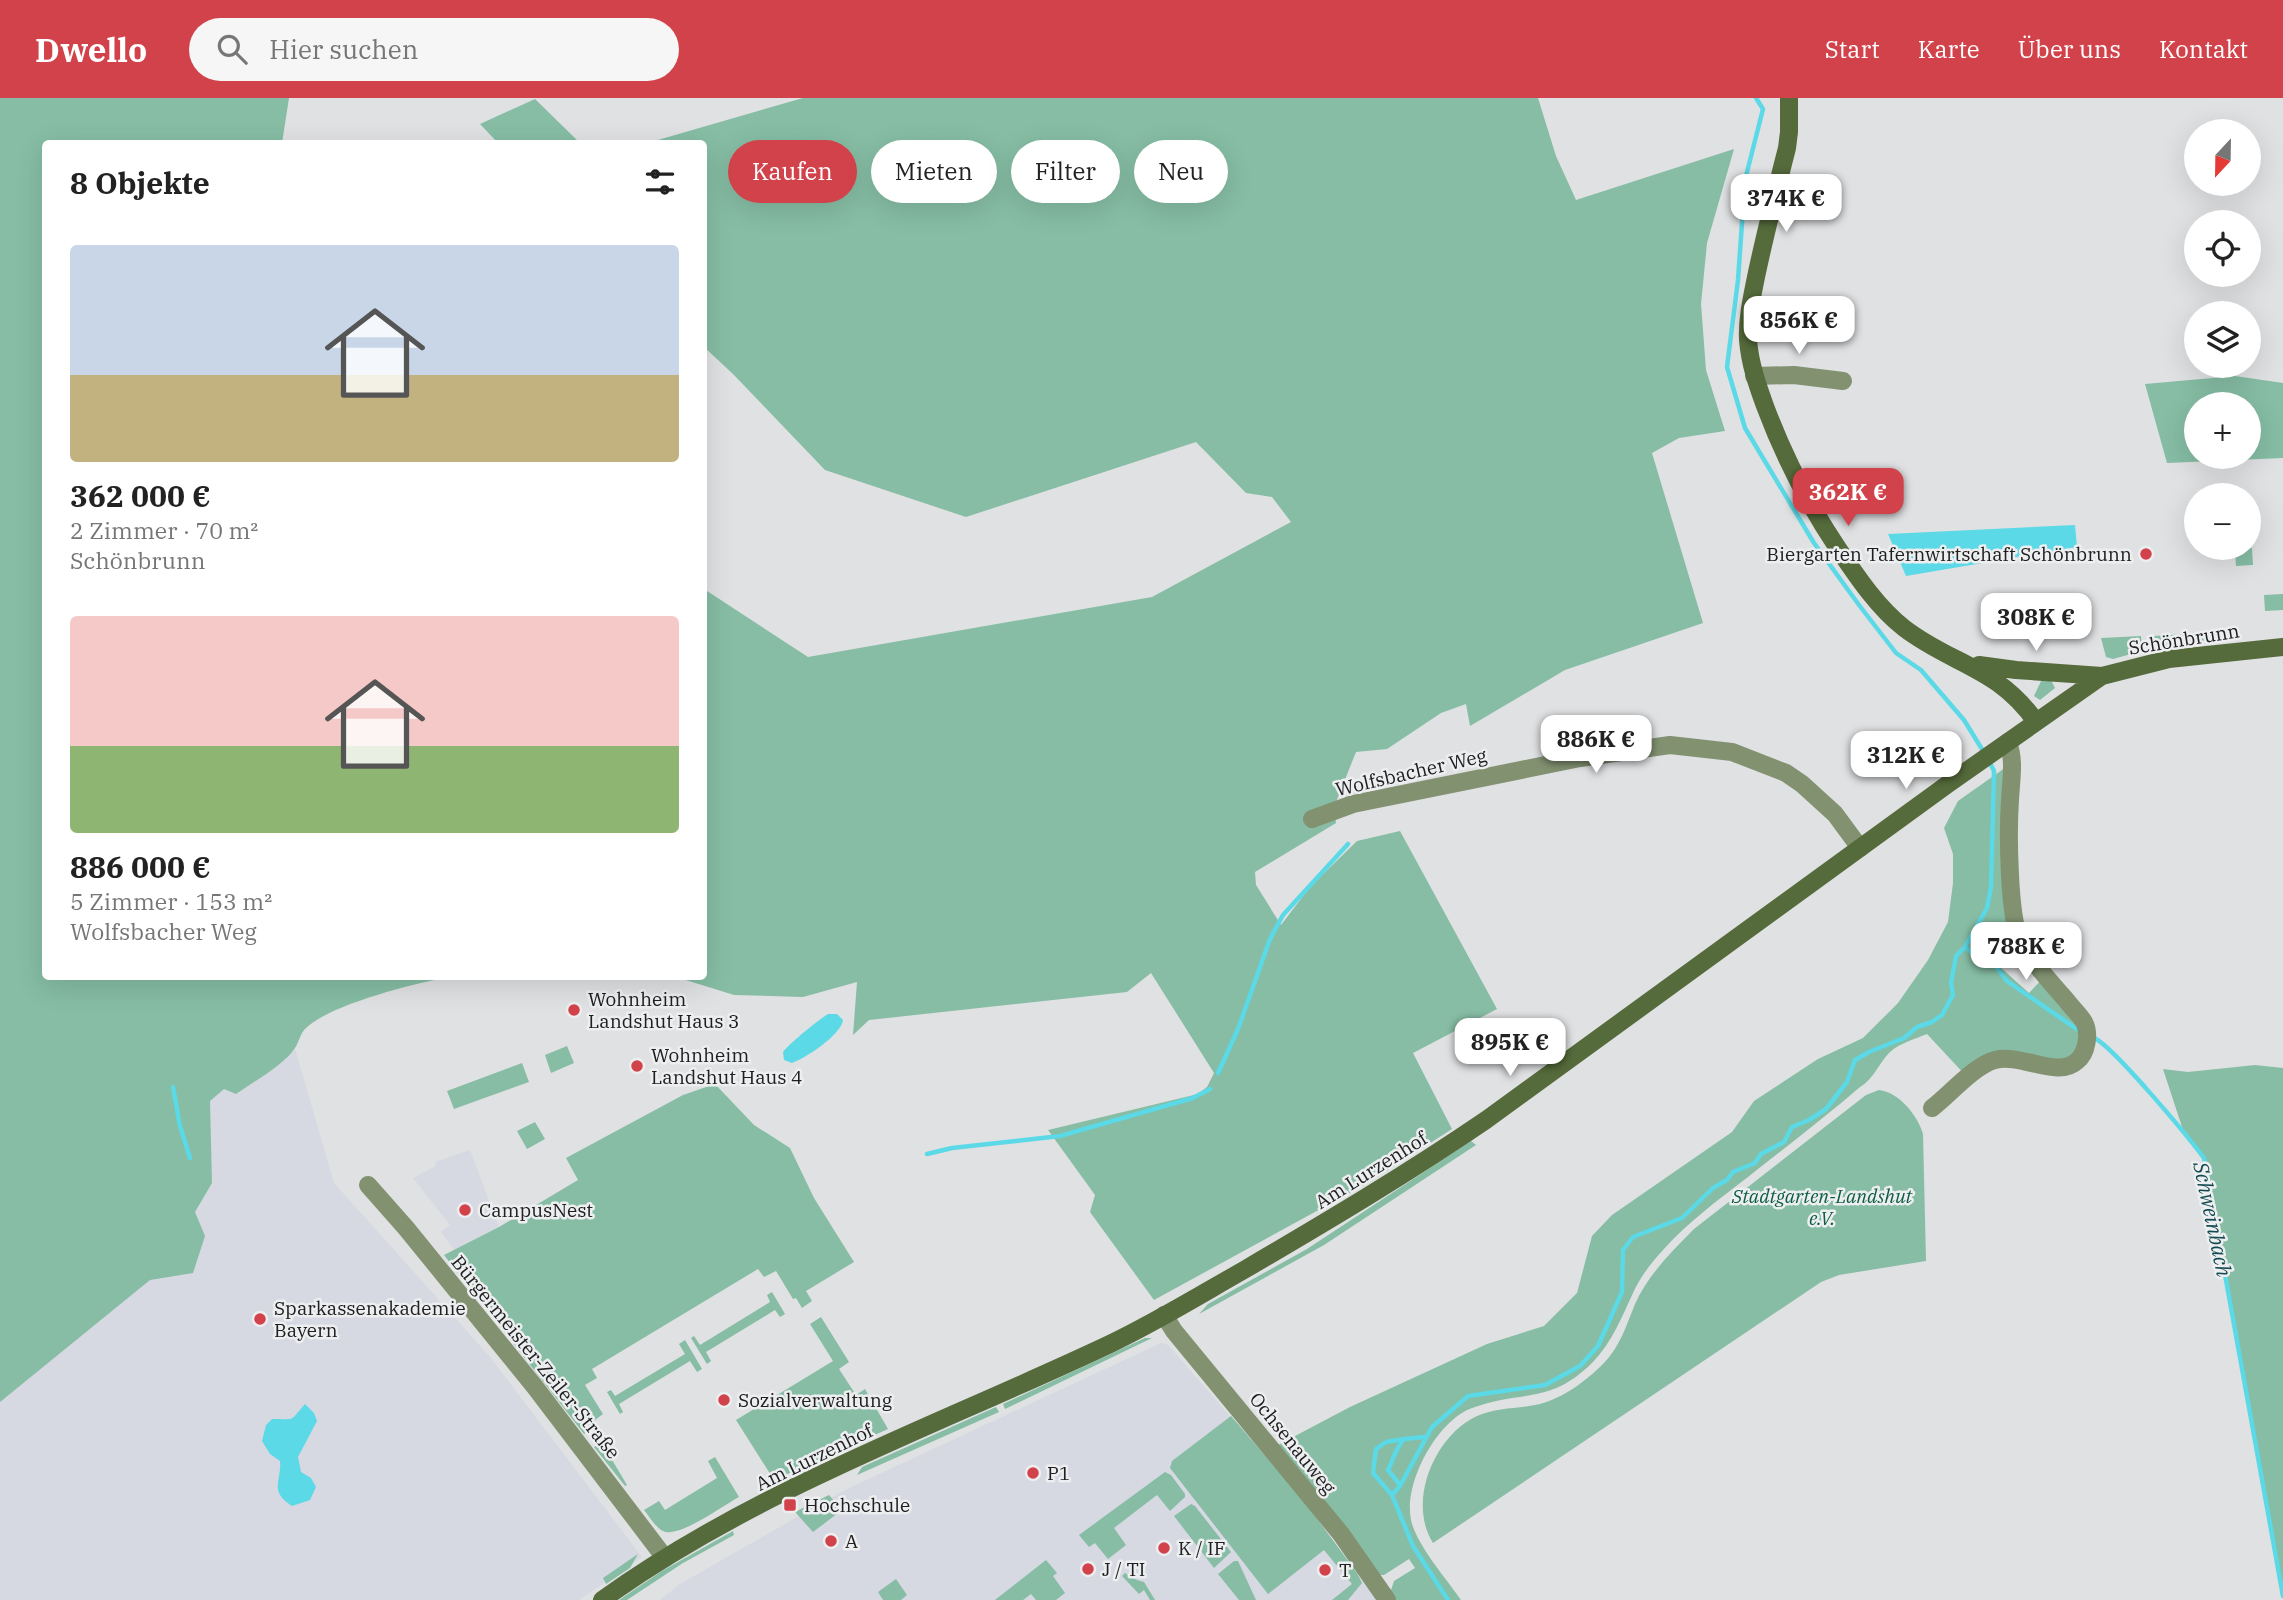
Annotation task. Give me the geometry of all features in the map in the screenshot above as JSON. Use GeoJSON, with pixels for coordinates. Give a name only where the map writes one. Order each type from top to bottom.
{"type":"FeatureCollection","features":[{"type":"Feature","properties":{"kind":"street","name":"Schönbrunn"},"geometry":{"type":"LineString","coordinates":[[1789,98],[1787,148],[1760,257],[1748,339],[1754,376],[1787,463],[1817,517],[1851,568],[1884,609],[1904,628],[2003,684],[2036,722]]}},
{"type":"Feature","properties":{"kind":"street"},"geometry":{"type":"LineString","coordinates":[[1754,376],[1794,375],[1843,381]]}},
{"type":"Feature","properties":{"kind":"street","name":"Schönbrunn"},"geometry":{"type":"LineString","coordinates":[[1968,663],[2016,670],[2102,676],[2169,659],[2283,647]]}},
{"type":"Feature","properties":{"kind":"street","name":"Am Lurzenhof"},"geometry":{"type":"LineString","coordinates":[[602,1600],[665,1559],[785,1492],[994,1398],[1164,1315],[1411,1171],[1486,1120],[2102,676]]}},
{"type":"Feature","properties":{"kind":"street","name":"Wolfsbacher Weg"},"geometry":{"type":"LineString","coordinates":[[1312,819],[1353,804],[1580,758],[1670,745],[1732,752],[1786,773],[1835,814],[1860,848]]}},
{"type":"Feature","properties":{"kind":"street"},"geometry":{"type":"LineString","coordinates":[[1932,1108],[1981,1067],[1994,1060],[2020,1059],[2058,1069],[2077,1062],[2084,1054],[2086,1044],[2085,1023],[2045,976],[2021,942],[2016,925],[2009,838],[2013,756],[2002,746]]}},
{"type":"Feature","properties":{"kind":"street","name":"Bürgermeister-Zeiler-Straße"},"geometry":{"type":"LineString","coordinates":[[368,1185],[535,1387],[665,1559]]}},
{"type":"Feature","properties":{"kind":"street","name":"Ochsenauweg"},"geometry":{"type":"LineString","coordinates":[[1164,1315],[1174,1331],[1340,1534],[1387,1600]]}},
{"type":"Feature","properties":{"kind":"shaded area","name":"Sparkassenakademie Bayern"},"geometry":{"type":"Polygon","coordinates":[[[295,1049],[334,1183],[490,1357],[642,1557],[579,1600],[0,1600],[0,1378],[212,1183],[209,1093],[267,1073],[295,1049]]]}},
{"type":"Feature","properties":{"kind":"shaded area","name":"CampusNest"},"geometry":{"type":"Polygon","coordinates":[[[470,1150],[499,1227],[454,1250],[441,1232],[450,1225],[413,1178],[436,1166],[435,1162],[470,1150]]]}},
{"type":"Feature","properties":{"kind":"shaded area"},"geometry":{"type":"Polygon","coordinates":[[[1161,1343],[1168,1345],[1304,1501],[1376,1600],[660,1600],[680,1584],[843,1491],[1161,1343]]]}},
{"type":"Feature","properties":{"kind":"green space"},"geometry":{"type":"Polygon","coordinates":[[[0,98],[289,98],[282,140],[42,140],[42,980],[435,980],[352,1004],[316,1020],[305,1029],[284,1061],[236,1094],[224,1089],[210,1101],[212,1183],[195,1212],[205,1236],[193,1273],[150,1280],[0,1402],[0,98]]]}},
{"type":"Feature","properties":{"kind":"green space"},"geometry":{"type":"Polygon","coordinates":[[[803,98],[1538,98],[1556,156],[1576,200],[1734,149],[1707,243],[1701,304],[1706,370],[1725,431],[1679,438],[1652,453],[1703,623],[1565,670],[1470,726],[1466,704],[1441,713],[1387,749],[1356,752],[1334,804],[1336,823],[1255,872],[1256,885],[1281,925],[1310,887],[1357,841],[1400,831],[1497,1009],[1413,1053],[1452,1129],[1368,1183],[1154,1300],[1090,1212],[1095,1195],[1048,1130],[1198,1094],[1207,1087],[1214,1073],[1151,973],[1127,992],[869,1020],[853,1035],[857,982],[803,997],[734,995],[686,980],[707,980],[707,591],[808,657],[1152,597],[1291,522],[1272,497],[1246,493],[1196,442],[966,517],[825,470],[707,350],[707,140],[658,140],[803,98]]]}},
{"type":"Feature","properties":{"kind":"green space"},"geometry":{"type":"Polygon","coordinates":[[[535,99],[577,140],[495,140],[480,124],[535,99]]]}},
{"type":"Feature","properties":{"kind":"green space"},"geometry":{"type":"Polygon","coordinates":[[[2212,378],[2249,378],[2283,383],[2283,458],[2261,459],[2261,392],[2184,392],[2184,462],[2167,463],[2145,384],[2212,378]]]}},
{"type":"Feature","properties":{"kind":"green space"},"geometry":{"type":"Polygon","coordinates":[[[2236,560],[2253,560],[2253,565],[2236,566],[2236,560]]]}},
{"type":"Feature","properties":{"kind":"green space"},"geometry":{"type":"Polygon","coordinates":[[[2283,594],[2283,610],[2265,611],[2264,595],[2283,594]]]}},
{"type":"Feature","properties":{"kind":"green space"},"geometry":{"type":"Polygon","coordinates":[[[2207,633],[2207,641],[2153,649],[2153,636],[2207,633]]]}},
{"type":"Feature","properties":{"kind":"green space"},"geometry":{"type":"Polygon","coordinates":[[[2141,636],[2142,651],[2113,659],[2106,657],[2101,638],[2141,636]]]}},
{"type":"Feature","properties":{"kind":"green space"},"geometry":{"type":"Polygon","coordinates":[[[2042,679],[2051,680],[2055,688],[2040,700],[2034,696],[2042,679]]]}},
{"type":"Feature","properties":{"kind":"green space"},"geometry":{"type":"Polygon","coordinates":[[[2013,756],[2016,945],[1999,966],[2029,993],[2045,976],[2085,1023],[2077,1062],[2020,1059],[1968,1078],[1927,1034],[1894,1049],[1865,1084],[1704,1212],[1673,1240],[1636,1287],[1606,1346],[1577,1376],[1549,1391],[1472,1408],[1446,1426],[1424,1457],[1412,1492],[1410,1509],[1412,1524],[1421,1543],[1461,1600],[1394,1600],[1390,1593],[1394,1581],[1415,1568],[1409,1559],[1384,1575],[1378,1575],[1323,1498],[1278,1445],[1350,1407],[1487,1344],[1544,1326],[1577,1293],[1592,1236],[1612,1215],[1732,1132],[1754,1101],[1818,1059],[1863,1038],[1898,1003],[1928,960],[1948,922],[1953,883],[1953,854],[1944,828],[1958,801],[2002,770],[2013,756]]]}},
{"type":"Feature","properties":{"kind":"green space"},"geometry":{"type":"Polygon","coordinates":[[[567,1046],[574,1063],[551,1073],[545,1055],[567,1046]]]}},
{"type":"Feature","properties":{"kind":"green space"},"geometry":{"type":"Polygon","coordinates":[[[522,1063],[529,1082],[454,1109],[447,1091],[522,1063]]]}},
{"type":"Feature","properties":{"kind":"green space"},"geometry":{"type":"Polygon","coordinates":[[[2255,1065],[2283,1068],[2283,1596],[2204,1158],[2183,1130],[2163,1069],[2188,1072],[2255,1065]]]}},
{"type":"Feature","properties":{"kind":"green space"},"geometry":{"type":"Polygon","coordinates":[[[715,1084],[754,1125],[790,1148],[814,1198],[854,1262],[806,1291],[812,1301],[802,1308],[796,1298],[793,1299],[776,1271],[764,1277],[758,1269],[592,1369],[597,1378],[585,1385],[603,1414],[591,1423],[594,1428],[584,1434],[444,1255],[499,1227],[578,1180],[566,1158],[683,1095],[715,1084]]]}},
{"type":"Feature","properties":{"kind":"green space","name":"Stadtgarten-Landshut e.V."},"geometry":{"type":"Polygon","coordinates":[[[1879,1090],[1894,1095],[1907,1106],[1923,1134],[1926,1261],[1839,1275],[1821,1282],[1433,1543],[1426,1527],[1424,1490],[1437,1454],[1448,1439],[1477,1416],[1549,1401],[1589,1377],[1614,1351],[1635,1304],[1654,1273],[1694,1229],[1866,1095],[1879,1090]]]}},
{"type":"Feature","properties":{"kind":"green space"},"geometry":{"type":"Polygon","coordinates":[[[535,1122],[545,1139],[527,1149],[517,1131],[535,1122]]]}},
{"type":"Feature","properties":{"kind":"green space"},"geometry":{"type":"Polygon","coordinates":[[[1471,1141],[1476,1145],[1324,1245],[1199,1314],[1208,1304],[1307,1249],[1471,1141]]]}},
{"type":"Feature","properties":{"kind":"green space"},"geometry":{"type":"Polygon","coordinates":[[[772,1292],[785,1314],[780,1317],[775,1310],[706,1352],[711,1361],[707,1364],[691,1338],[694,1336],[700,1345],[770,1302],[767,1295],[772,1292]]]}},
{"type":"Feature","properties":{"kind":"green space"},"geometry":{"type":"Polygon","coordinates":[[[821,1317],[849,1362],[839,1369],[856,1395],[865,1389],[888,1429],[774,1480],[736,1420],[833,1361],[810,1324],[821,1317]]]}},
{"type":"Feature","properties":{"kind":"green space"},"geometry":{"type":"Polygon","coordinates":[[[1145,1338],[1152,1338],[1005,1409],[1003,1404],[1145,1338]]]}},
{"type":"Feature","properties":{"kind":"green space"},"geometry":{"type":"Polygon","coordinates":[[[685,1340],[702,1369],[697,1372],[690,1361],[619,1404],[623,1412],[620,1414],[607,1392],[611,1390],[615,1396],[685,1354],[679,1344],[685,1340]]]}},
{"type":"Feature","properties":{"kind":"green space"},"geometry":{"type":"Polygon","coordinates":[[[996,1407],[999,1412],[857,1475],[862,1467],[996,1407]]]}},
{"type":"Feature","properties":{"kind":"green space"},"geometry":{"type":"Polygon","coordinates":[[[1231,1416],[1304,1501],[1357,1573],[1362,1583],[1348,1600],[1332,1600],[1352,1584],[1324,1550],[1268,1594],[1170,1468],[1172,1461],[1231,1416]]]}},
{"type":"Feature","properties":{"kind":"green space"},"geometry":{"type":"Polygon","coordinates":[[[602,1443],[627,1485],[625,1486],[594,1447],[602,1443]]]}},
{"type":"Feature","properties":{"kind":"green space"},"geometry":{"type":"Polygon","coordinates":[[[715,1457],[739,1497],[690,1526],[670,1532],[660,1529],[644,1510],[659,1501],[665,1510],[717,1478],[708,1461],[715,1457]]]}},
{"type":"Feature","properties":{"kind":"green space"},"geometry":{"type":"Polygon","coordinates":[[[1165,1472],[1171,1475],[1185,1497],[1170,1511],[1157,1495],[1114,1528],[1126,1545],[1108,1559],[1095,1543],[1089,1547],[1079,1535],[1165,1472]]]}},
{"type":"Feature","properties":{"kind":"green space"},"geometry":{"type":"Polygon","coordinates":[[[829,1495],[842,1510],[813,1532],[795,1512],[829,1495]]]}},
{"type":"Feature","properties":{"kind":"green space"},"geometry":{"type":"Polygon","coordinates":[[[1191,1504],[1231,1552],[1214,1568],[1174,1516],[1191,1504]]]}},
{"type":"Feature","properties":{"kind":"green space"},"geometry":{"type":"Polygon","coordinates":[[[733,1531],[734,1535],[683,1563],[627,1600],[619,1600],[662,1571],[733,1531]]]}},
{"type":"Feature","properties":{"kind":"green space"},"geometry":{"type":"Polygon","coordinates":[[[638,1554],[630,1568],[606,1584],[603,1578],[638,1554]]]}},
{"type":"Feature","properties":{"kind":"green space"},"geometry":{"type":"Polygon","coordinates":[[[1046,1560],[1057,1573],[1053,1576],[1065,1593],[1056,1600],[1036,1600],[1031,1594],[1023,1600],[995,1600],[1046,1560]]]}},
{"type":"Feature","properties":{"kind":"green space"},"geometry":{"type":"Polygon","coordinates":[[[1234,1561],[1238,1561],[1256,1600],[1239,1600],[1218,1574],[1234,1561]]]}},
{"type":"Feature","properties":{"kind":"green space"},"geometry":{"type":"Polygon","coordinates":[[[1125,1573],[1144,1582],[1155,1600],[1150,1600],[1144,1590],[1139,1594],[1122,1576],[1125,1573]]]}},
{"type":"Feature","properties":{"kind":"green space"},"geometry":{"type":"Polygon","coordinates":[[[896,1579],[907,1595],[901,1600],[883,1600],[878,1592],[896,1579]]]}},
{"type":"Feature","properties":{"kind":"water"},"geometry":{"type":"Polygon","coordinates":[[[2075,525],[2077,547],[1906,576],[1888,534],[2075,525]]]}},
{"type":"Feature","properties":{"kind":"water"},"geometry":{"type":"Polygon","coordinates":[[[828,1014],[837,1014],[843,1020],[836,1032],[814,1051],[798,1060],[792,1063],[784,1060],[783,1052],[786,1048],[828,1014]]]}},
{"type":"Feature","properties":{"kind":"water"},"geometry":{"type":"Polygon","coordinates":[[[305,1404],[314,1413],[317,1421],[298,1457],[301,1472],[311,1478],[316,1487],[310,1500],[292,1506],[278,1490],[280,1461],[270,1454],[262,1441],[266,1425],[272,1419],[292,1418],[305,1404]]]}},
{"type":"Feature","properties":{"kind":"waterway","name":"Schweinbach"},"geometry":{"type":"LineString","coordinates":[[1756,98],[1763,109],[1745,180],[1738,280],[1727,367],[1745,428],[1814,543],[1859,605],[1896,653],[1921,670],[1964,720],[1985,754]]}},
{"type":"Feature","properties":{"kind":"waterway","name":"Schweinbach"},"geometry":{"type":"LineString","coordinates":[[1448,1600],[1413,1546],[1392,1495],[1400,1486],[1432,1427],[1468,1396],[1545,1385],[1580,1366],[1598,1346],[1622,1292],[1623,1250],[1633,1237],[1682,1218],[1733,1172],[1755,1163],[1761,1154],[1784,1142],[1792,1127],[1826,1109],[1847,1082],[1855,1060],[1904,1038],[1917,1027],[1942,1015],[1953,995],[1951,983],[1956,956],[1965,947],[1987,908],[1991,887],[1994,771],[1989,761]]}},
{"type":"Feature","properties":{"kind":"waterway"},"geometry":{"type":"LineString","coordinates":[[1218,1073],[1238,1029],[1270,939],[1283,915],[1348,844]]}},
{"type":"Feature","properties":{"kind":"waterway","name":"Schweinbach"},"geometry":{"type":"LineString","coordinates":[[1965,947],[1983,961],[1994,964],[2007,981],[2081,1032]]}},
{"type":"Feature","properties":{"kind":"waterway","name":"Schweinbach"},"geometry":{"type":"LineString","coordinates":[[2092,1037],[2131,1072],[2204,1158],[2283,1596]]}},
{"type":"Feature","properties":{"kind":"waterway"},"geometry":{"type":"LineString","coordinates":[[173,1087],[180,1126],[190,1158]]}},
{"type":"Feature","properties":{"kind":"waterway"},"geometry":{"type":"LineString","coordinates":[[927,1154],[952,1148],[1060,1136],[1193,1098],[1210,1089]]}},
{"type":"Feature","properties":{"kind":"waterway"},"geometry":{"type":"LineString","coordinates":[[1400,1485],[1388,1470],[1397,1450],[1404,1439],[1424,1437]]}},
{"type":"Feature","properties":{"kind":"waterway"},"geometry":{"type":"LineString","coordinates":[[1392,1495],[1373,1473],[1376,1449],[1386,1442],[1404,1439]]}},
{"type":"Feature","properties":{"kind":"place","name":"Biergarten Tafernwirtschaft Schönbrunn"},"geometry":{"type":"Point","coordinates":[2146,554]}},
{"type":"Feature","properties":{"kind":"place","name":"Wohnheim Landshut Haus 3"},"geometry":{"type":"Point","coordinates":[574,1010]}},
{"type":"Feature","properties":{"kind":"place","name":"Wohnheim Landshut Haus 4"},"geometry":{"type":"Point","coordinates":[637,1066]}},
{"type":"Feature","properties":{"kind":"place","name":"CampusNest"},"geometry":{"type":"Point","coordinates":[465,1210]}},
{"type":"Feature","properties":{"kind":"place","name":"Sparkassenakademie Bayern"},"geometry":{"type":"Point","coordinates":[260,1319]}},
{"type":"Feature","properties":{"kind":"place","name":"Sozialverwaltung"},"geometry":{"type":"Point","coordinates":[724,1400]}},
{"type":"Feature","properties":{"kind":"place","name":"P1"},"geometry":{"type":"Point","coordinates":[1033,1473]}},
{"type":"Feature","properties":{"kind":"place","name":"Hochschule"},"geometry":{"type":"Point","coordinates":[790,1505]}},
{"type":"Feature","properties":{"kind":"place","name":"A"},"geometry":{"type":"Point","coordinates":[831,1541]}},
{"type":"Feature","properties":{"kind":"place","name":"K / IF"},"geometry":{"type":"Point","coordinates":[1164,1548]}},
{"type":"Feature","properties":{"kind":"place","name":"J / TI"},"geometry":{"type":"Point","coordinates":[1088,1569]}},
{"type":"Feature","properties":{"kind":"place","name":"T"},"geometry":{"type":"Point","coordinates":[1325,1570]}}]}
